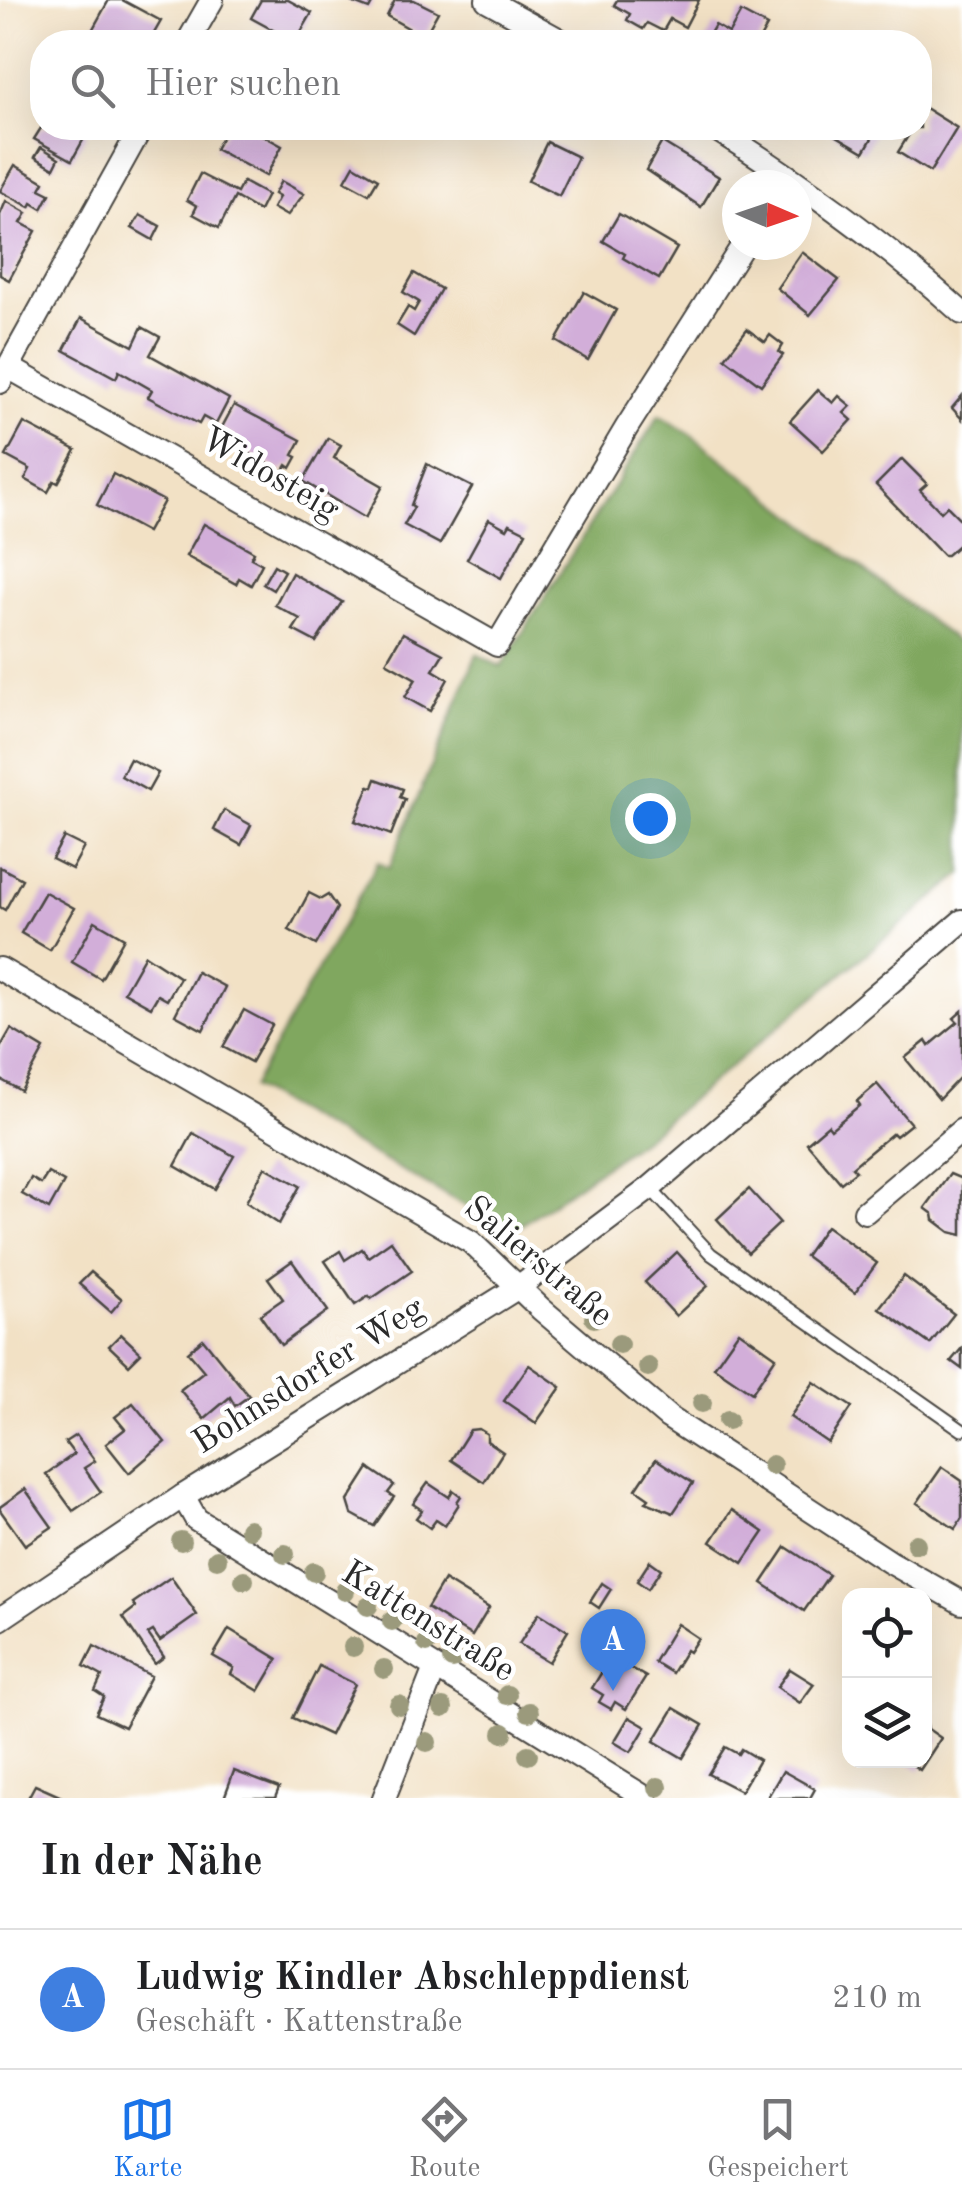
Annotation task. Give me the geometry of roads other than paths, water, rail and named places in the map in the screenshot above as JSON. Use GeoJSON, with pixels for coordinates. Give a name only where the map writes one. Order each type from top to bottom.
{"type":"FeatureCollection","features":[{"type":"Feature","properties":{"kind":"street"},"geometry":{"type":"LineString","coordinates":[[195,30],[212,0]]}},
{"type":"Feature","properties":{"kind":"street"},"geometry":{"type":"LineString","coordinates":[[487,0],[541,30]]}},
{"type":"Feature","properties":{"kind":"street"},"geometry":{"type":"LineString","coordinates":[[4,375],[134,140]]}},
{"type":"Feature","properties":{"kind":"street"},"geometry":{"type":"LineString","coordinates":[[730,140],[771,170]]}},
{"type":"Feature","properties":{"kind":"street"},"geometry":{"type":"LineString","coordinates":[[812,199],[898,258],[962,313]]}},
{"type":"Feature","properties":{"kind":"street","name":"Widosteig"},"geometry":{"type":"LineString","coordinates":[[4,375],[497,644],[733,260]]}},
{"type":"Feature","properties":{"kind":"street","name":"Bohnsdorfer Weg"},"geometry":{"type":"LineString","coordinates":[[0,1619],[183,1496],[517,1288],[650,1188],[961,925]]}},
{"type":"Feature","properties":{"kind":"street","name":"Salierstraße"},"geometry":{"type":"LineString","coordinates":[[0,970],[472,1242],[517,1288],[668,1417],[890,1562],[962,1603]]}},
{"type":"Feature","properties":{"kind":"street"},"geometry":{"type":"LineString","coordinates":[[865,1212],[960,1134]]}},
{"type":"Feature","properties":{"kind":"street","name":"Kattenstraße"},"geometry":{"type":"LineString","coordinates":[[183,1496],[196,1519],[646,1798]]}},
{"type":"Feature","properties":{"kind":"street"},"geometry":{"type":"LineString","coordinates":[[384,1798],[435,1668]]}},
{"type":"Feature","properties":{"kind":"lane"},"geometry":{"type":"LineString","coordinates":[[650,1188],[711,1254],[962,1430]]}},
{"type":"Feature","properties":{"kind":"place","name":"Ludwig Kindler Abschleppdienst"},"geometry":{"type":"Point","coordinates":[613,1691]}}]}
